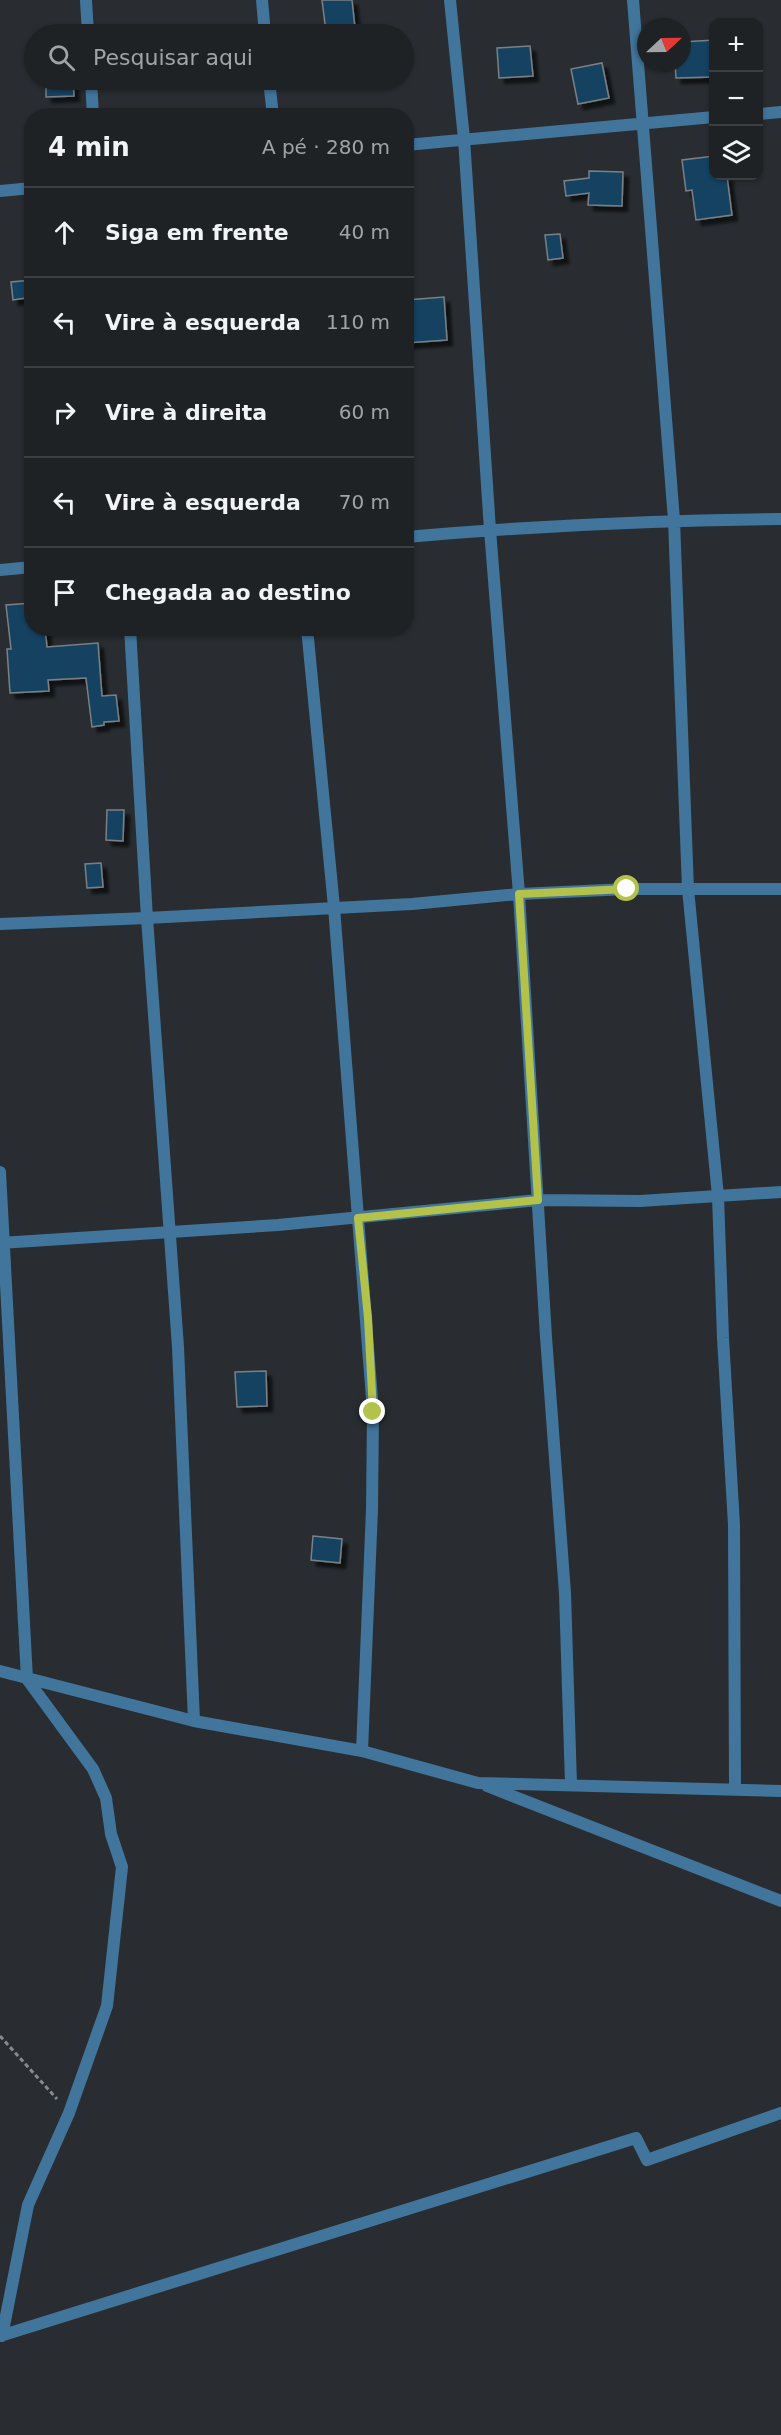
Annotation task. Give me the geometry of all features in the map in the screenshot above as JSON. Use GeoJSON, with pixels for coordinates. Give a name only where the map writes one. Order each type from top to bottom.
{"type":"FeatureCollection","features":[{"type":"Feature","properties":{"kind":"street"},"geometry":{"type":"LineString","coordinates":[[86,0],[87,24]]}},
{"type":"Feature","properties":{"kind":"street"},"geometry":{"type":"LineString","coordinates":[[262,0],[264,24]]}},
{"type":"Feature","properties":{"kind":"street"},"geometry":{"type":"LineString","coordinates":[[450,0],[464,139],[490,530],[519,894],[546,1338],[565,1593],[571,1784]]}},
{"type":"Feature","properties":{"kind":"street"},"geometry":{"type":"LineString","coordinates":[[633,0],[674,520],[688,889],[718,1196],[723,1338],[734,1525],[735,1788]]}},
{"type":"Feature","properties":{"kind":"street"},"geometry":{"type":"LineString","coordinates":[[92,90],[93,108]]}},
{"type":"Feature","properties":{"kind":"street"},"geometry":{"type":"LineString","coordinates":[[270,90],[272,108]]}},
{"type":"Feature","properties":{"kind":"street"},"geometry":{"type":"LineString","coordinates":[[763,114],[781,112]]}},
{"type":"Feature","properties":{"kind":"street"},"geometry":{"type":"LineString","coordinates":[[414,144],[709,117]]}},
{"type":"Feature","properties":{"kind":"street"},"geometry":{"type":"LineString","coordinates":[[0,191],[24,189]]}},
{"type":"Feature","properties":{"kind":"street"},"geometry":{"type":"LineString","coordinates":[[414,536],[674,520],[781,519]]}},
{"type":"Feature","properties":{"kind":"street"},"geometry":{"type":"LineString","coordinates":[[0,570],[24,568]]}},
{"type":"Feature","properties":{"kind":"street"},"geometry":{"type":"LineString","coordinates":[[130,636],[147,918],[179,1358],[194,1721]]}},
{"type":"Feature","properties":{"kind":"street"},"geometry":{"type":"LineString","coordinates":[[308,636],[334,907],[368,1318],[373,1412],[372,1509],[363,1751]]}},
{"type":"Feature","properties":{"kind":"street"},"geometry":{"type":"LineString","coordinates":[[0,924],[412,904],[519,894],[627,889],[781,888]]}},
{"type":"Feature","properties":{"kind":"street"},"geometry":{"type":"LineString","coordinates":[[0,1172],[27,1679],[93,1769],[106,1798],[111,1834],[122,1867],[107,2006],[69,2113],[28,2205],[1,2336],[636,2138],[647,2160],[781,2113]]}},
{"type":"Feature","properties":{"kind":"street"},"geometry":{"type":"LineString","coordinates":[[2,1243],[170,1230],[278,1225],[538,1200],[640,1201],[781,1192]]}},
{"type":"Feature","properties":{"kind":"street"},"geometry":{"type":"LineString","coordinates":[[0,1671],[194,1721],[363,1751],[478,1783],[781,1901]]}},
{"type":"Feature","properties":{"kind":"street"},"geometry":{"type":"LineString","coordinates":[[478,1783],[781,1791]]}},
{"type":"Feature","properties":{"kind":"path"},"geometry":{"type":"LineString","coordinates":[[0,2036],[69,2113]]}},
{"type":"Feature","properties":{"kind":"building"},"geometry":{"type":"Polygon","coordinates":[[[322,0],[352,0],[355,24],[325,24],[322,0]]]}},
{"type":"Feature","properties":{"kind":"building"},"geometry":{"type":"Polygon","coordinates":[[[709,40],[709,77],[676,78],[676,72],[691,72],[691,41],[709,40]]]}},
{"type":"Feature","properties":{"kind":"building"},"geometry":{"type":"Polygon","coordinates":[[[530,46],[533,76],[499,78],[497,48],[530,46]]]}},
{"type":"Feature","properties":{"kind":"building"},"geometry":{"type":"Polygon","coordinates":[[[602,63],[609,98],[578,104],[571,69],[602,63]]]}},
{"type":"Feature","properties":{"kind":"building"},"geometry":{"type":"Polygon","coordinates":[[[46,90],[74,90],[74,96],[46,97],[46,90]]]}},
{"type":"Feature","properties":{"kind":"building"},"geometry":{"type":"Polygon","coordinates":[[[709,157],[709,180],[728,180],[732,215],[696,220],[692,190],[686,191],[682,160],[709,157]]]}},
{"type":"Feature","properties":{"kind":"building"},"geometry":{"type":"Polygon","coordinates":[[[589,171],[623,172],[622,206],[588,205],[589,193],[566,196],[564,181],[589,178],[589,171]]]}},
{"type":"Feature","properties":{"kind":"building"},"geometry":{"type":"Polygon","coordinates":[[[560,234],[563,258],[548,260],[545,235],[560,234]]]}},
{"type":"Feature","properties":{"kind":"building"},"geometry":{"type":"Polygon","coordinates":[[[24,281],[24,298],[13,300],[11,282],[24,281]]]}},
{"type":"Feature","properties":{"kind":"building"},"geometry":{"type":"Polygon","coordinates":[[[444,297],[447,340],[414,342],[414,299],[444,297]]]}},
{"type":"Feature","properties":{"kind":"building"},"geometry":{"type":"Polygon","coordinates":[[[24,604],[24,636],[46,636],[47,647],[98,643],[102,696],[116,695],[119,721],[104,722],[104,725],[92,727],[86,678],[48,680],[49,691],[10,693],[7,649],[11,649],[6,605],[24,604]]]}},
{"type":"Feature","properties":{"kind":"building"},"geometry":{"type":"Polygon","coordinates":[[[107,810],[124,810],[123,841],[106,840],[107,810]]]}},
{"type":"Feature","properties":{"kind":"building"},"geometry":{"type":"Polygon","coordinates":[[[101,863],[103,887],[87,888],[85,864],[101,863]]]}},
{"type":"Feature","properties":{"kind":"building"},"geometry":{"type":"Polygon","coordinates":[[[266,1371],[267,1406],[237,1407],[235,1372],[266,1371]]]}},
{"type":"Feature","properties":{"kind":"building"},"geometry":{"type":"Polygon","coordinates":[[[313,1536],[342,1539],[340,1563],[311,1560],[313,1536]]]}},
{"type":"Feature","properties":{"kind":"route"},"geometry":{"type":"LineString","coordinates":[[373,1412],[368,1318],[358,1218],[538,1200],[519,894],[627,889]]}}]}
